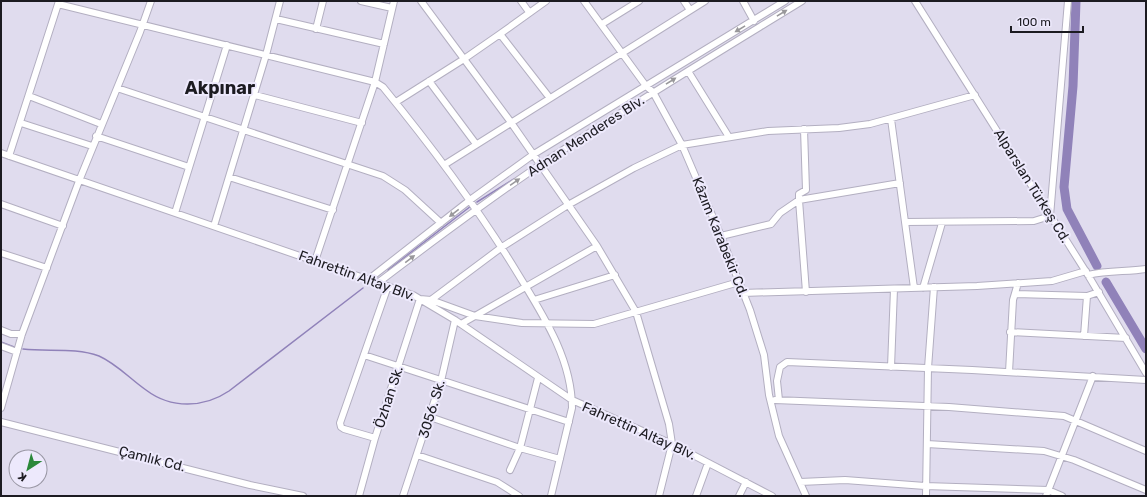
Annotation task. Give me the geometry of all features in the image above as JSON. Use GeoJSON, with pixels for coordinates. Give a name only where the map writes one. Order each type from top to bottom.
{"type":"FeatureCollection","features":[{"type":"Feature","properties":{"kind":"street"},"geometry":{"type":"LineString","coordinates":[[1,408],[22,334],[46,268],[100,124],[143,26],[151,1]]}},
{"type":"Feature","properties":{"kind":"street"},"geometry":{"type":"LineString","coordinates":[[214,226],[255,95],[280,1]]}},
{"type":"Feature","properties":{"kind":"street"},"geometry":{"type":"LineString","coordinates":[[316,29],[323,1]]}},
{"type":"Feature","properties":{"kind":"street"},"geometry":{"type":"LineString","coordinates":[[361,1],[392,8]]}},
{"type":"Feature","properties":{"kind":"street"},"geometry":{"type":"LineString","coordinates":[[315,261],[375,82],[394,1]]}},
{"type":"Feature","properties":{"kind":"street"},"geometry":{"type":"LineString","coordinates":[[421,1],[534,154],[540,165],[597,246],[636,312],[669,424],[672,444],[659,496]]}},
{"type":"Feature","properties":{"kind":"street"},"geometry":{"type":"LineString","coordinates":[[521,1],[529,12]]}},
{"type":"Feature","properties":{"kind":"street"},"geometry":{"type":"LineString","coordinates":[[396,102],[464,59],[546,1]]}},
{"type":"Feature","properties":{"kind":"street","name":"Kâzım Karabekir Cd."},"geometry":{"type":"LineString","coordinates":[[584,1],[623,51],[646,86],[653,92],[682,145],[721,236],[743,293],[764,355],[770,400],[779,436],[806,496]]}},
{"type":"Feature","properties":{"kind":"street"},"geometry":{"type":"LineString","coordinates":[[602,24],[639,1]]}},
{"type":"Feature","properties":{"kind":"street"},"geometry":{"type":"LineString","coordinates":[[684,1],[690,10]]}},
{"type":"Feature","properties":{"kind":"street"},"geometry":{"type":"LineString","coordinates":[[444,165],[510,121],[705,1]]}},
{"type":"Feature","properties":{"kind":"street"},"geometry":{"type":"LineString","coordinates":[[743,1],[754,21]]}},
{"type":"Feature","properties":{"kind":"street","name":"Adnan Menderes Blv."},"geometry":{"type":"LineString","coordinates":[[369,279],[470,200],[534,154],[785,1]]}},
{"type":"Feature","properties":{"kind":"street","name":"Adnan Menderes Blv."},"geometry":{"type":"LineString","coordinates":[[379,282],[477,209],[540,165],[653,92],[802,1]]}},
{"type":"Feature","properties":{"kind":"street","name":"Alparslan Türkeş Cd."},"geometry":{"type":"LineString","coordinates":[[915,1],[1099,292],[1146,373]]}},
{"type":"Feature","properties":{"kind":"street"},"geometry":{"type":"LineString","coordinates":[[905,222],[942,223],[1034,221],[1050,216],[1068,1]]}},
{"type":"Feature","properties":{"kind":"street"},"geometry":{"type":"LineString","coordinates":[[9,156],[21,123],[58,3],[143,26],[227,45],[375,82],[383,86],[477,209],[502,247],[548,324],[563,359],[572,400],[570,422],[551,496]]}},
{"type":"Feature","properties":{"kind":"street"},"geometry":{"type":"LineString","coordinates":[[276,19],[384,44]]}},
{"type":"Feature","properties":{"kind":"street"},"geometry":{"type":"LineString","coordinates":[[500,34],[549,98]]}},
{"type":"Feature","properties":{"kind":"street"},"geometry":{"type":"LineString","coordinates":[[175,212],[227,45]]}},
{"type":"Feature","properties":{"kind":"street"},"geometry":{"type":"LineString","coordinates":[[688,71],[729,137]]}},
{"type":"Feature","properties":{"kind":"street"},"geometry":{"type":"LineString","coordinates":[[429,81],[476,144]]}},
{"type":"Feature","properties":{"kind":"street"},"geometry":{"type":"LineString","coordinates":[[117,88],[383,176],[396,183],[441,223]]}},
{"type":"Feature","properties":{"kind":"street"},"geometry":{"type":"LineString","coordinates":[[255,95],[362,123]]}},
{"type":"Feature","properties":{"kind":"street"},"geometry":{"type":"LineString","coordinates":[[431,300],[502,247],[568,205],[634,168],[682,145],[729,137],[804,129],[855,126],[891,120],[975,95]]}},
{"type":"Feature","properties":{"kind":"street"},"geometry":{"type":"LineString","coordinates":[[29,96],[100,124]]}},
{"type":"Feature","properties":{"kind":"street"},"geometry":{"type":"LineString","coordinates":[[891,120],[914,288]]}},
{"type":"Feature","properties":{"kind":"street"},"geometry":{"type":"LineString","coordinates":[[21,123],[92,146]]}},
{"type":"Feature","properties":{"kind":"street"},"geometry":{"type":"LineString","coordinates":[[804,129],[806,190],[799,194],[799,200],[806,292]]}},
{"type":"Feature","properties":{"kind":"street"},"geometry":{"type":"LineString","coordinates":[[96,136],[189,167]]}},
{"type":"Feature","properties":{"kind":"street","name":"Fahrettin Altay Blv."},"geometry":{"type":"LineString","coordinates":[[1,153],[79,181],[175,212],[379,282],[420,299],[455,320],[572,400],[672,444],[772,496]]}},
{"type":"Feature","properties":{"kind":"street"},"geometry":{"type":"LineString","coordinates":[[229,178],[333,210]]}},
{"type":"Feature","properties":{"kind":"street"},"geometry":{"type":"LineString","coordinates":[[721,236],[771,224],[780,213],[799,200],[900,183]]}},
{"type":"Feature","properties":{"kind":"street"},"geometry":{"type":"LineString","coordinates":[[1,204],[63,226]]}},
{"type":"Feature","properties":{"kind":"street"},"geometry":{"type":"LineString","coordinates":[[923,288],[942,223]]}},
{"type":"Feature","properties":{"kind":"street"},"geometry":{"type":"LineString","coordinates":[[461,324],[597,246]]}},
{"type":"Feature","properties":{"kind":"street"},"geometry":{"type":"LineString","coordinates":[[1,253],[46,268]]}},
{"type":"Feature","properties":{"kind":"street"},"geometry":{"type":"LineString","coordinates":[[743,293],[923,288],[1052,281],[1087,273],[1146,269]]}},
{"type":"Feature","properties":{"kind":"street"},"geometry":{"type":"LineString","coordinates":[[534,300],[615,275]]}},
{"type":"Feature","properties":{"kind":"street"},"geometry":{"type":"LineString","coordinates":[[420,299],[431,300],[476,316],[522,323],[594,324],[739,282]]}},
{"type":"Feature","properties":{"kind":"street"},"geometry":{"type":"LineString","coordinates":[[1009,372],[1010,332],[1018,283]]}},
{"type":"Feature","properties":{"kind":"street"},"geometry":{"type":"LineString","coordinates":[[375,438],[346,430],[340,426],[388,286]]}},
{"type":"Feature","properties":{"kind":"street"},"geometry":{"type":"LineString","coordinates":[[926,496],[928,368],[934,287]]}},
{"type":"Feature","properties":{"kind":"street"},"geometry":{"type":"LineString","coordinates":[[891,366],[894,289]]}},
{"type":"Feature","properties":{"kind":"street"},"geometry":{"type":"LineString","coordinates":[[1015,294],[1087,296],[1099,292]]}},
{"type":"Feature","properties":{"kind":"street"},"geometry":{"type":"LineString","coordinates":[[1084,336],[1087,296]]}},
{"type":"Feature","properties":{"kind":"street","name":"Özhan Sk."},"geometry":{"type":"LineString","coordinates":[[360,496],[375,438],[420,299]]}},
{"type":"Feature","properties":{"kind":"street","name":"3056. Sk."},"geometry":{"type":"LineString","coordinates":[[403,496],[441,381],[455,320]]}},
{"type":"Feature","properties":{"kind":"street"},"geometry":{"type":"LineString","coordinates":[[1,330],[11,334],[22,334]]}},
{"type":"Feature","properties":{"kind":"street"},"geometry":{"type":"LineString","coordinates":[[1010,332],[1126,338]]}},
{"type":"Feature","properties":{"kind":"street"},"geometry":{"type":"LineString","coordinates":[[1,346],[17,352]]}},
{"type":"Feature","properties":{"kind":"street"},"geometry":{"type":"LineString","coordinates":[[364,355],[398,368],[570,422]]}},
{"type":"Feature","properties":{"kind":"street"},"geometry":{"type":"LineString","coordinates":[[779,400],[777,381],[780,367],[787,362],[1093,376],[1146,380]]}},
{"type":"Feature","properties":{"kind":"street"},"geometry":{"type":"LineString","coordinates":[[1047,493],[1093,376]]}},
{"type":"Feature","properties":{"kind":"street"},"geometry":{"type":"LineString","coordinates":[[510,470],[520,448],[538,378]]}},
{"type":"Feature","properties":{"kind":"street"},"geometry":{"type":"LineString","coordinates":[[770,400],[927,406],[1064,416],[1146,451]]}},
{"type":"Feature","properties":{"kind":"street"},"geometry":{"type":"LineString","coordinates":[[430,417],[520,448],[560,459]]}},
{"type":"Feature","properties":{"kind":"street","name":"Çamlık Cd."},"geometry":{"type":"LineString","coordinates":[[1,422],[250,485],[303,496]]}},
{"type":"Feature","properties":{"kind":"street"},"geometry":{"type":"LineString","coordinates":[[927,444],[1044,451],[1062,456],[1144,489],[1140,496]]}},
{"type":"Feature","properties":{"kind":"street"},"geometry":{"type":"LineString","coordinates":[[417,455],[497,482],[519,496]]}},
{"type":"Feature","properties":{"kind":"street"},"geometry":{"type":"LineString","coordinates":[[696,496],[708,462]]}},
{"type":"Feature","properties":{"kind":"street"},"geometry":{"type":"LineString","coordinates":[[800,482],[845,480],[1047,493],[1062,496]]}},
{"type":"Feature","properties":{"kind":"street"},"geometry":{"type":"LineString","coordinates":[[740,496],[746,482]]}},
{"type":"Feature","properties":{"kind":"waterway"},"geometry":{"type":"LineString","coordinates":[[1076,1],[1073,86],[1064,187],[1067,209],[1097,266]]}},
{"type":"Feature","properties":{"kind":"waterway"},"geometry":{"type":"LineString","coordinates":[[477,202],[514,179]]}},
{"type":"Feature","properties":{"kind":"waterway"},"geometry":{"type":"LineString","coordinates":[[388,270],[471,206]]}},
{"type":"Feature","properties":{"kind":"waterway"},"geometry":{"type":"LineString","coordinates":[[1106,282],[1146,349]]}},
{"type":"Feature","properties":{"kind":"waterway"},"geometry":{"type":"LineString","coordinates":[[23,349],[90,353],[106,359],[140,386],[166,401],[188,404],[198,403],[209,401],[229,391],[363,288]]}},
{"type":"Feature","properties":{"kind":"waterway"},"geometry":{"type":"LineString","coordinates":[[1,342],[14,347]]}},
{"type":"Feature","properties":{"kind":"district","name":"Akpınar"},"geometry":{"type":"Point","coordinates":[220,88]}}]}
